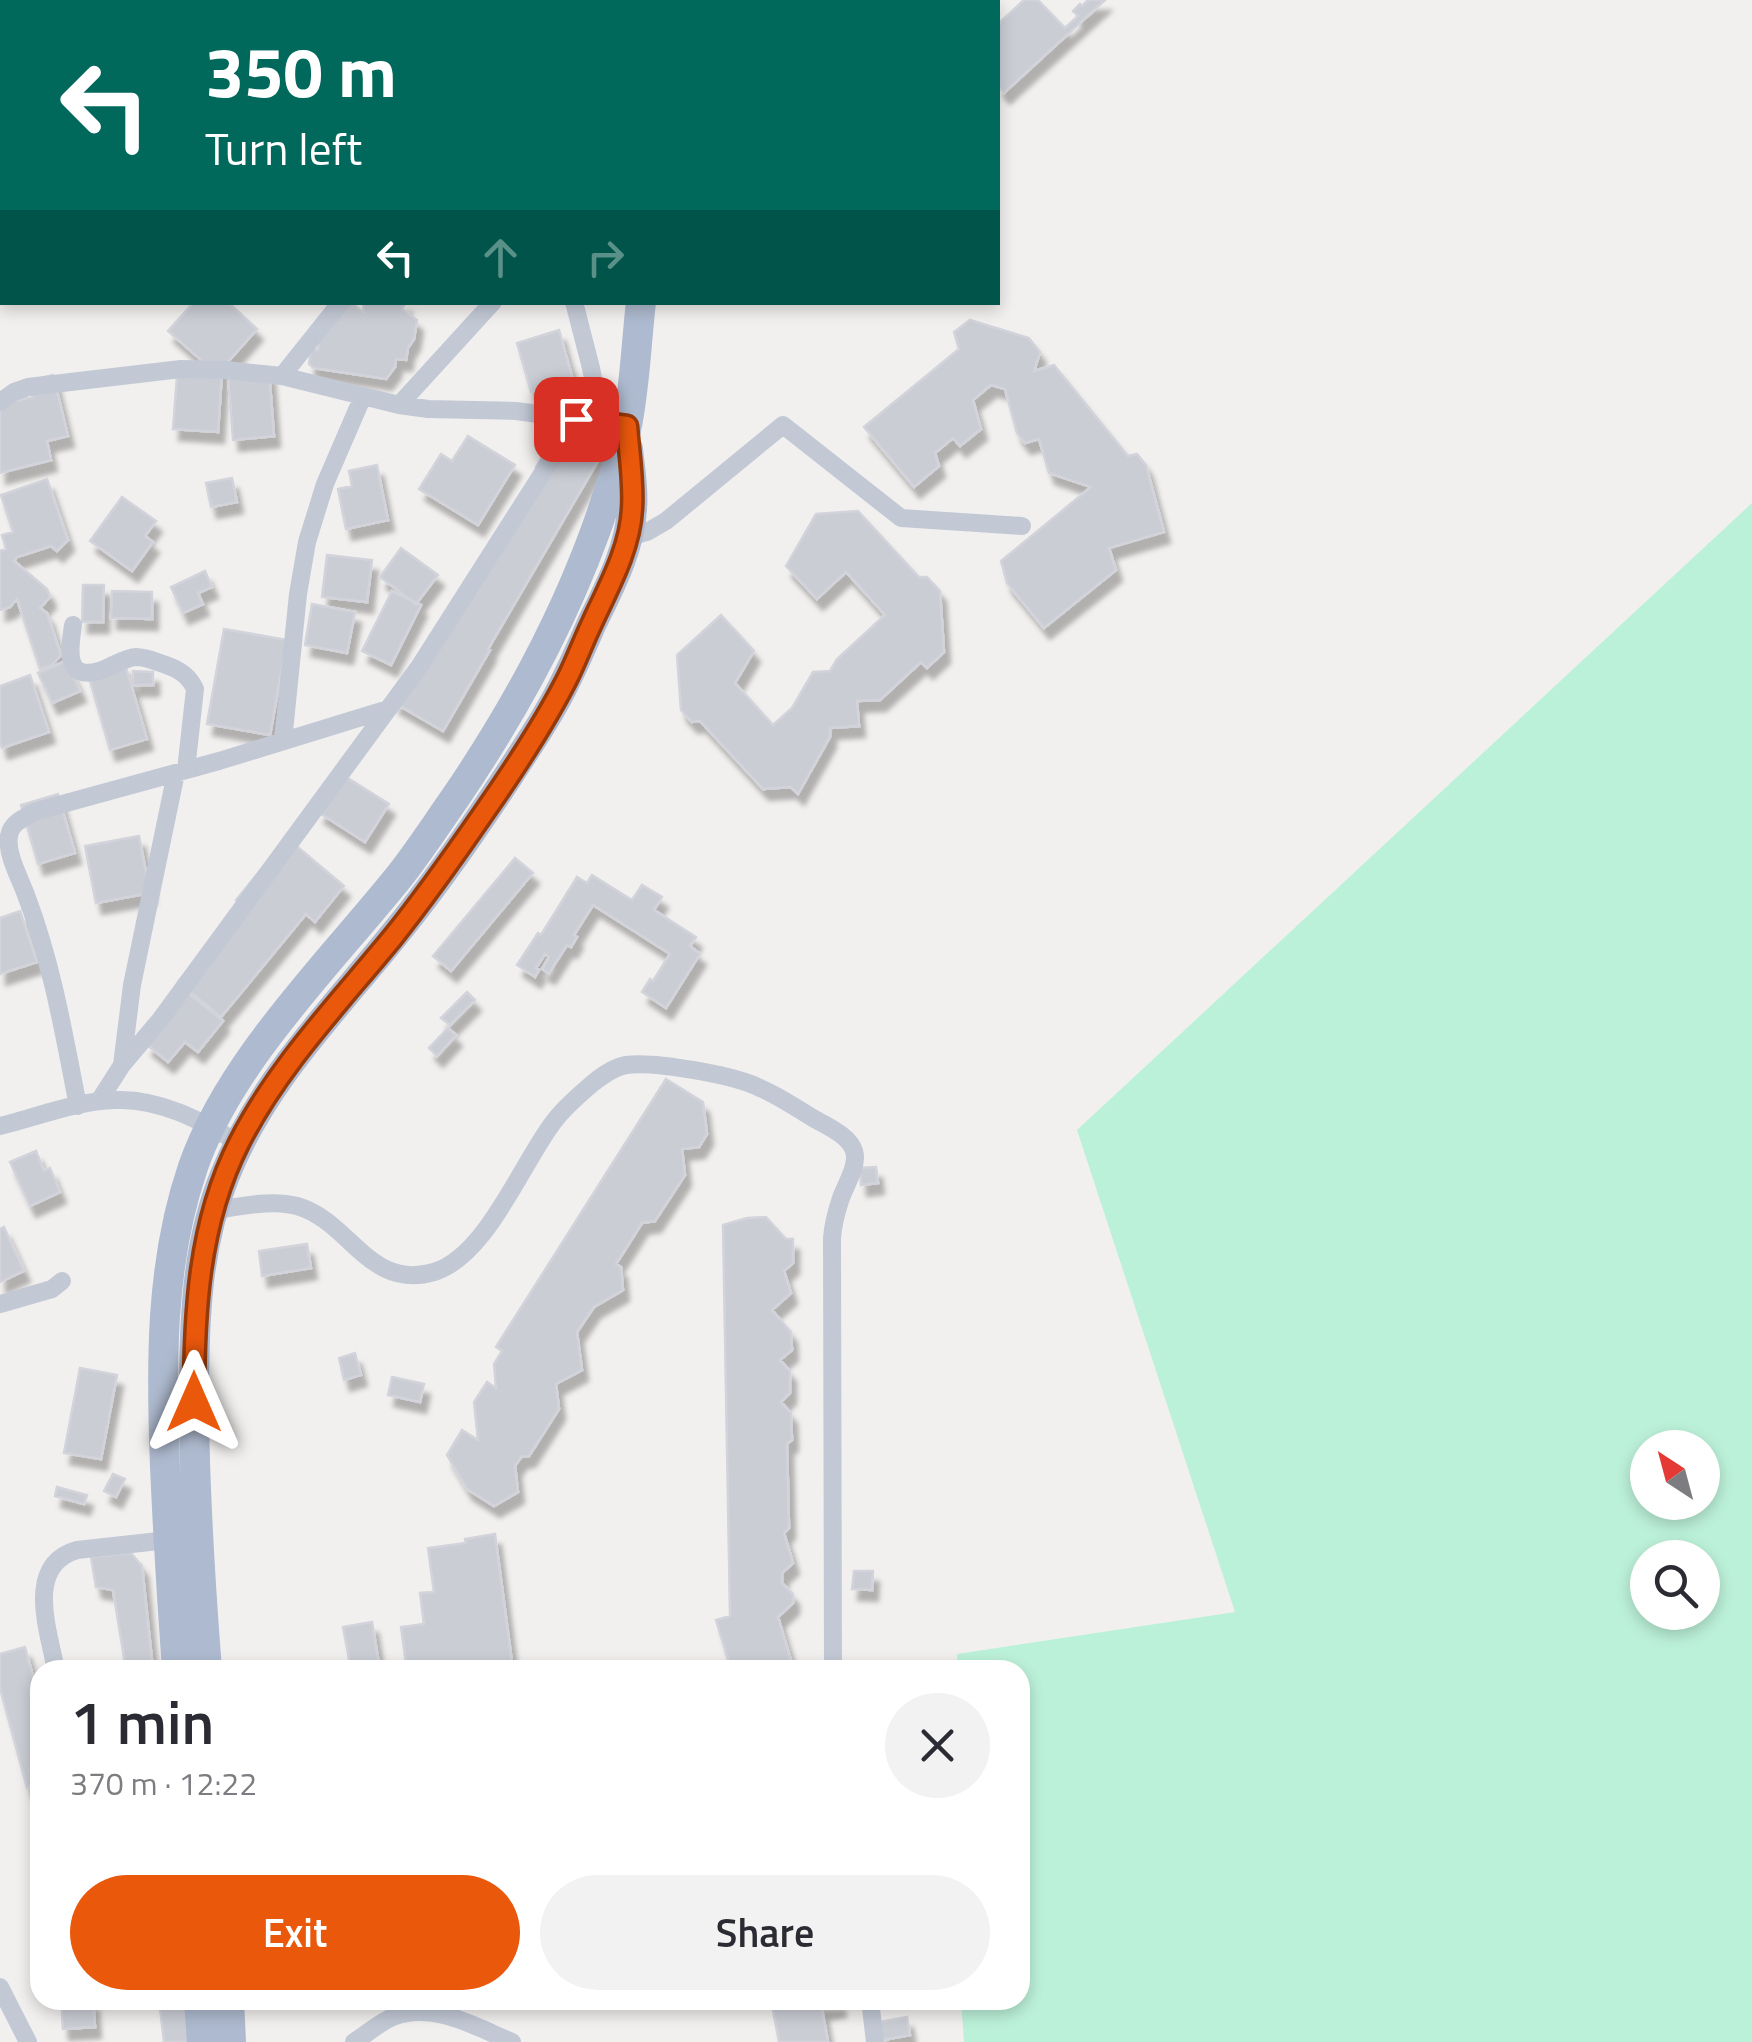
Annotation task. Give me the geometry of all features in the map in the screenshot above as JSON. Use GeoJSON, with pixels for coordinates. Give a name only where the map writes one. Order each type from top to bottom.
{"type":"FeatureCollection","features":[{"type":"Feature","properties":{"kind":"main road"},"geometry":{"type":"LineString","coordinates":[[205,1660],[164,1428],[167,1286],[178,1219],[194,1165],[241,1074],[286,1013],[410,864],[505,721],[538,663],[585,562],[608,496],[614,425],[640,305]]}},
{"type":"Feature","properties":{"kind":"main road"},"geometry":{"type":"LineString","coordinates":[[177,1660],[183,1539],[194,1433],[201,1263],[224,1178],[239,1142],[268,1093],[312,1033],[436,883],[533,739],[567,679],[614,577],[627,538],[632,510],[614,425]]}},
{"type":"Feature","properties":{"kind":"main road"},"geometry":{"type":"LineString","coordinates":[[200,2010],[202,2042]]}},
{"type":"Feature","properties":{"kind":"main road"},"geometry":{"type":"LineString","coordinates":[[230,2010],[232,2042]]}},
{"type":"Feature","properties":{"kind":"street"},"geometry":{"type":"LineString","coordinates":[[282,376],[339,305]]}},
{"type":"Feature","properties":{"kind":"street"},"geometry":{"type":"LineString","coordinates":[[400,405],[490,305]]}},
{"type":"Feature","properties":{"kind":"street"},"geometry":{"type":"LineString","coordinates":[[0,402],[28,387],[181,369],[225,370],[282,376],[400,405],[516,411],[614,425],[575,305]]}},
{"type":"Feature","properties":{"kind":"street"},"geometry":{"type":"LineString","coordinates":[[283,742],[307,542],[325,484],[362,396]]}},
{"type":"Feature","properties":{"kind":"street"},"geometry":{"type":"LineString","coordinates":[[99,1101],[389,709],[576,419]]}},
{"type":"Feature","properties":{"kind":"street"},"geometry":{"type":"LineString","coordinates":[[627,538],[666,521],[783,426],[901,518],[1022,526]]}},
{"type":"Feature","properties":{"kind":"street"},"geometry":{"type":"LineString","coordinates":[[73,625],[70,659],[78,670],[98,672],[137,657],[172,667],[190,679],[195,689],[181,771],[132,985],[122,1065]]}},
{"type":"Feature","properties":{"kind":"street"},"geometry":{"type":"LineString","coordinates":[[78,1106],[57,996],[12,856],[8,838],[12,828],[36,811],[389,709]]}},
{"type":"Feature","properties":{"kind":"street"},"geometry":{"type":"LineString","coordinates":[[214,1210],[275,1203],[294,1205],[317,1215],[386,1271],[414,1275],[439,1270],[458,1260],[478,1240],[564,1109],[607,1072],[626,1065],[741,1080],[785,1101],[846,1140],[854,1151],[854,1162],[836,1213],[832,1238],[834,1660]]}},
{"type":"Feature","properties":{"kind":"street"},"geometry":{"type":"LineString","coordinates":[[0,1126],[99,1101],[134,1100],[211,1126],[239,1142]]}},
{"type":"Feature","properties":{"kind":"street"},"geometry":{"type":"LineString","coordinates":[[0,1304],[52,1289],[62,1281]]}},
{"type":"Feature","properties":{"kind":"street"},"geometry":{"type":"LineString","coordinates":[[54,1660],[44,1582],[62,1556],[77,1550],[183,1539]]}},
{"type":"Feature","properties":{"kind":"street"},"geometry":{"type":"LineString","coordinates":[[0,1988],[28,2042]]}},
{"type":"Feature","properties":{"kind":"street"},"geometry":{"type":"LineString","coordinates":[[354,2042],[393,2016],[430,2010]]}},
{"type":"Feature","properties":{"kind":"street"},"geometry":{"type":"LineString","coordinates":[[455,2010],[512,2042]]}},
{"type":"Feature","properties":{"kind":"street"},"geometry":{"type":"LineString","coordinates":[[871,2010],[876,2042]]}},
{"type":"Feature","properties":{"kind":"green space"},"geometry":{"type":"Polygon","coordinates":[[[1752,503],[1752,2042],[964,2042],[962,2010],[1030,2010],[1030,1660],[957,1660],[957,1654],[1235,1612],[1077,1130],[1752,503]]]}},
{"type":"Feature","properties":{"kind":"building"},"geometry":{"type":"Polygon","coordinates":[[[1024,0],[1038,0],[1065,28],[1078,16],[1073,11],[1080,4],[1105,0],[1004,93],[1000,88],[1000,22],[1024,0]]]}},
{"type":"Feature","properties":{"kind":"building"},"geometry":{"type":"Polygon","coordinates":[[[191,305],[231,305],[257,329],[217,374],[168,331],[191,305]]]}},
{"type":"Feature","properties":{"kind":"building"},"geometry":{"type":"Polygon","coordinates":[[[338,305],[354,305],[363,312],[364,305],[404,305],[402,309],[417,320],[406,360],[396,359],[386,379],[314,368],[309,364],[311,349],[318,350],[320,331],[338,305]]]}},
{"type":"Feature","properties":{"kind":"building"},"geometry":{"type":"Polygon","coordinates":[[[970,320],[1029,338],[1040,352],[1034,371],[1054,365],[1128,456],[1137,454],[1146,465],[1164,532],[1109,548],[1116,570],[1044,628],[1007,583],[1001,561],[1091,487],[1049,473],[1039,439],[1025,443],[1017,433],[1005,389],[991,385],[973,400],[981,429],[960,446],[953,438],[935,453],[939,466],[914,487],[864,427],[959,349],[954,332],[970,320]]]}},
{"type":"Feature","properties":{"kind":"building"},"geometry":{"type":"Polygon","coordinates":[[[559,330],[573,380],[531,392],[517,343],[559,330]]]}},
{"type":"Feature","properties":{"kind":"building"},"geometry":{"type":"Polygon","coordinates":[[[269,371],[274,436],[233,440],[228,375],[269,371]]]}},
{"type":"Feature","properties":{"kind":"building"},"geometry":{"type":"Polygon","coordinates":[[[222,372],[218,432],[173,429],[177,376],[222,372]]]}},
{"type":"Feature","properties":{"kind":"building"},"geometry":{"type":"Polygon","coordinates":[[[53,375],[68,436],[47,441],[51,460],[0,473],[0,405],[32,397],[28,381],[53,375]]]}},
{"type":"Feature","properties":{"kind":"building"},"geometry":{"type":"Polygon","coordinates":[[[572,405],[601,422],[590,440],[605,449],[443,731],[393,702],[542,471],[536,467],[572,405]]]}},
{"type":"Feature","properties":{"kind":"building"},"geometry":{"type":"Polygon","coordinates":[[[468,436],[515,465],[478,525],[419,489],[441,454],[452,461],[468,436]]]}},
{"type":"Feature","properties":{"kind":"building"},"geometry":{"type":"Polygon","coordinates":[[[377,465],[388,520],[346,529],[338,489],[352,486],[349,471],[377,465]]]}},
{"type":"Feature","properties":{"kind":"building"},"geometry":{"type":"Polygon","coordinates":[[[232,478],[237,502],[211,507],[206,483],[232,478]]]}},
{"type":"Feature","properties":{"kind":"building"},"geometry":{"type":"Polygon","coordinates":[[[47,479],[68,540],[57,551],[51,546],[14,561],[47,589],[50,597],[40,608],[47,613],[61,655],[52,665],[40,669],[17,599],[0,610],[0,551],[6,549],[2,535],[13,532],[1,495],[47,479]]]}},
{"type":"Feature","properties":{"kind":"building"},"geometry":{"type":"Polygon","coordinates":[[[122,497],[156,521],[145,536],[153,542],[132,571],[90,541],[122,497]]]}},
{"type":"Feature","properties":{"kind":"building"},"geometry":{"type":"Polygon","coordinates":[[[858,511],[919,577],[927,577],[940,591],[944,652],[927,668],[921,662],[880,700],[857,701],[859,726],[830,728],[830,737],[798,794],[791,787],[763,789],[700,721],[692,722],[681,710],[677,655],[721,615],[754,651],[735,683],[773,725],[792,708],[813,672],[830,671],[837,659],[885,615],[846,572],[817,599],[786,566],[816,514],[858,511]]]}},
{"type":"Feature","properties":{"kind":"building"},"geometry":{"type":"Polygon","coordinates":[[[401,548],[438,575],[416,604],[380,577],[401,548]]]}},
{"type":"Feature","properties":{"kind":"building"},"geometry":{"type":"Polygon","coordinates":[[[327,555],[372,560],[367,602],[322,597],[327,555]]]}},
{"type":"Feature","properties":{"kind":"building"},"geometry":{"type":"Polygon","coordinates":[[[205,571],[212,587],[198,593],[203,604],[183,613],[171,587],[205,571]]]}},
{"type":"Feature","properties":{"kind":"building"},"geometry":{"type":"Polygon","coordinates":[[[83,585],[104,585],[103,622],[82,622],[83,585]]]}},
{"type":"Feature","properties":{"kind":"building"},"geometry":{"type":"Polygon","coordinates":[[[112,591],[152,592],[152,619],[111,618],[112,591]]]}},
{"type":"Feature","properties":{"kind":"building"},"geometry":{"type":"Polygon","coordinates":[[[392,591],[421,605],[391,665],[362,651],[392,591]]]}},
{"type":"Feature","properties":{"kind":"building"},"geometry":{"type":"Polygon","coordinates":[[[312,604],[355,612],[347,653],[305,645],[312,604]]]}},
{"type":"Feature","properties":{"kind":"building"},"geometry":{"type":"Polygon","coordinates":[[[224,629],[287,640],[270,735],[207,724],[224,629]]]}},
{"type":"Feature","properties":{"kind":"building"},"geometry":{"type":"Polygon","coordinates":[[[66,661],[80,691],[52,703],[38,673],[66,661]]]}},
{"type":"Feature","properties":{"kind":"building"},"geometry":{"type":"Polygon","coordinates":[[[125,664],[147,739],[110,750],[88,674],[125,664]]]}},
{"type":"Feature","properties":{"kind":"building"},"geometry":{"type":"Polygon","coordinates":[[[133,671],[153,672],[153,685],[133,685],[133,671]]]}},
{"type":"Feature","properties":{"kind":"building"},"geometry":{"type":"Polygon","coordinates":[[[30,675],[49,732],[2,748],[0,686],[30,675]]]}},
{"type":"Feature","properties":{"kind":"building"},"geometry":{"type":"Polygon","coordinates":[[[343,775],[389,804],[365,842],[318,812],[343,775]]]}},
{"type":"Feature","properties":{"kind":"building"},"geometry":{"type":"Polygon","coordinates":[[[58,794],[75,853],[38,864],[21,805],[58,794]]]}},
{"type":"Feature","properties":{"kind":"building"},"geometry":{"type":"Polygon","coordinates":[[[139,836],[150,893],[96,903],[85,846],[139,836]]]}},
{"type":"Feature","properties":{"kind":"building"},"geometry":{"type":"Polygon","coordinates":[[[294,844],[344,886],[315,922],[306,914],[221,1017],[178,982],[242,905],[236,900],[263,867],[294,844]]]}},
{"type":"Feature","properties":{"kind":"building"},"geometry":{"type":"Polygon","coordinates":[[[515,858],[533,873],[451,971],[433,956],[515,858]]]}},
{"type":"Feature","properties":{"kind":"building"},"geometry":{"type":"Polygon","coordinates":[[[592,875],[632,900],[642,885],[662,897],[654,910],[696,937],[690,946],[700,954],[666,1008],[642,992],[670,954],[593,905],[571,947],[567,945],[549,973],[542,969],[549,957],[545,954],[535,977],[517,965],[577,877],[587,883],[592,875]]]}},
{"type":"Feature","properties":{"kind":"building"},"geometry":{"type":"Polygon","coordinates":[[[20,911],[37,962],[0,974],[0,918],[20,911]]]}},
{"type":"Feature","properties":{"kind":"building"},"geometry":{"type":"Polygon","coordinates":[[[187,992],[223,1021],[198,1052],[185,1042],[168,1062],[146,1044],[187,992]]]}},
{"type":"Feature","properties":{"kind":"building"},"geometry":{"type":"Polygon","coordinates":[[[467,992],[475,1000],[450,1025],[441,1018],[467,992]]]}},
{"type":"Feature","properties":{"kind":"building"},"geometry":{"type":"Polygon","coordinates":[[[448,1028],[456,1035],[437,1056],[429,1048],[448,1028]]]}},
{"type":"Feature","properties":{"kind":"building"},"geometry":{"type":"Polygon","coordinates":[[[666,1079],[703,1102],[707,1134],[699,1147],[682,1149],[685,1175],[655,1221],[642,1223],[616,1264],[621,1267],[623,1290],[594,1307],[577,1332],[582,1370],[556,1384],[559,1409],[529,1456],[521,1457],[515,1466],[518,1492],[494,1506],[467,1489],[447,1455],[462,1430],[478,1440],[474,1402],[487,1382],[496,1388],[494,1364],[502,1351],[496,1347],[666,1079]]]}},
{"type":"Feature","properties":{"kind":"building"},"geometry":{"type":"Polygon","coordinates":[[[36,1151],[44,1171],[50,1168],[60,1192],[30,1206],[10,1162],[36,1151]]]}},
{"type":"Feature","properties":{"kind":"building"},"geometry":{"type":"Polygon","coordinates":[[[876,1167],[878,1183],[861,1185],[860,1168],[876,1167]]]}},
{"type":"Feature","properties":{"kind":"building"},"geometry":{"type":"Polygon","coordinates":[[[766,1217],[786,1239],[793,1239],[793,1263],[784,1271],[791,1293],[772,1310],[791,1332],[792,1350],[780,1360],[790,1371],[790,1393],[781,1402],[791,1413],[792,1440],[787,1444],[789,1528],[784,1533],[793,1563],[782,1573],[782,1583],[793,1594],[793,1603],[778,1617],[791,1660],[728,1660],[716,1620],[730,1616],[723,1225],[766,1217]]]}},
{"type":"Feature","properties":{"kind":"building"},"geometry":{"type":"Polygon","coordinates":[[[4,1227],[24,1271],[0,1282],[0,1229],[4,1227]]]}},
{"type":"Feature","properties":{"kind":"building"},"geometry":{"type":"Polygon","coordinates":[[[307,1244],[311,1268],[262,1276],[259,1251],[307,1244]]]}},
{"type":"Feature","properties":{"kind":"building"},"geometry":{"type":"Polygon","coordinates":[[[355,1353],[361,1375],[344,1380],[339,1358],[355,1353]]]}},
{"type":"Feature","properties":{"kind":"building"},"geometry":{"type":"Polygon","coordinates":[[[80,1368],[117,1375],[101,1459],[64,1453],[80,1368]]]}},
{"type":"Feature","properties":{"kind":"building"},"geometry":{"type":"Polygon","coordinates":[[[392,1377],[424,1384],[420,1402],[388,1395],[392,1377]]]}},
{"type":"Feature","properties":{"kind":"building"},"geometry":{"type":"Polygon","coordinates":[[[113,1474],[125,1479],[116,1497],[104,1491],[113,1474]]]}},
{"type":"Feature","properties":{"kind":"building"},"geometry":{"type":"Polygon","coordinates":[[[57,1487],[87,1495],[84,1504],[55,1496],[57,1487]]]}},
{"type":"Feature","properties":{"kind":"building"},"geometry":{"type":"Polygon","coordinates":[[[495,1534],[512,1660],[405,1660],[401,1627],[424,1624],[420,1593],[434,1592],[428,1548],[466,1543],[465,1539],[495,1534]]]}},
{"type":"Feature","properties":{"kind":"building"},"geometry":{"type":"Polygon","coordinates":[[[131,1553],[142,1566],[152,1660],[124,1660],[113,1590],[96,1587],[91,1557],[131,1553]]]}},
{"type":"Feature","properties":{"kind":"building"},"geometry":{"type":"Polygon","coordinates":[[[854,1571],[873,1571],[872,1590],[852,1589],[854,1571]]]}},
{"type":"Feature","properties":{"kind":"building"},"geometry":{"type":"Polygon","coordinates":[[[372,1622],[378,1660],[349,1660],[343,1627],[372,1622]]]}},
{"type":"Feature","properties":{"kind":"building"},"geometry":{"type":"Polygon","coordinates":[[[25,1647],[30,1665],[27,1788],[0,1688],[0,1654],[25,1647]]]}},
{"type":"Feature","properties":{"kind":"building"},"geometry":{"type":"Polygon","coordinates":[[[62,2010],[94,2010],[95,2027],[63,2029],[62,2010]]]}},
{"type":"Feature","properties":{"kind":"building"},"geometry":{"type":"Polygon","coordinates":[[[160,2010],[192,2010],[195,2042],[164,2042],[160,2010]]]}},
{"type":"Feature","properties":{"kind":"building"},"geometry":{"type":"Polygon","coordinates":[[[773,2010],[822,2010],[828,2042],[779,2042],[773,2010]]]}},
{"type":"Feature","properties":{"kind":"building"},"geometry":{"type":"Polygon","coordinates":[[[907,2017],[910,2035],[883,2040],[879,2022],[907,2017]]]}},
{"type":"Feature","properties":{"kind":"route"},"geometry":{"type":"LineString","coordinates":[[194,1402],[201,1263],[224,1178],[239,1142],[268,1093],[312,1033],[436,883],[496,796],[567,679],[614,577],[632,510],[627,426],[576,419]]}}]}
